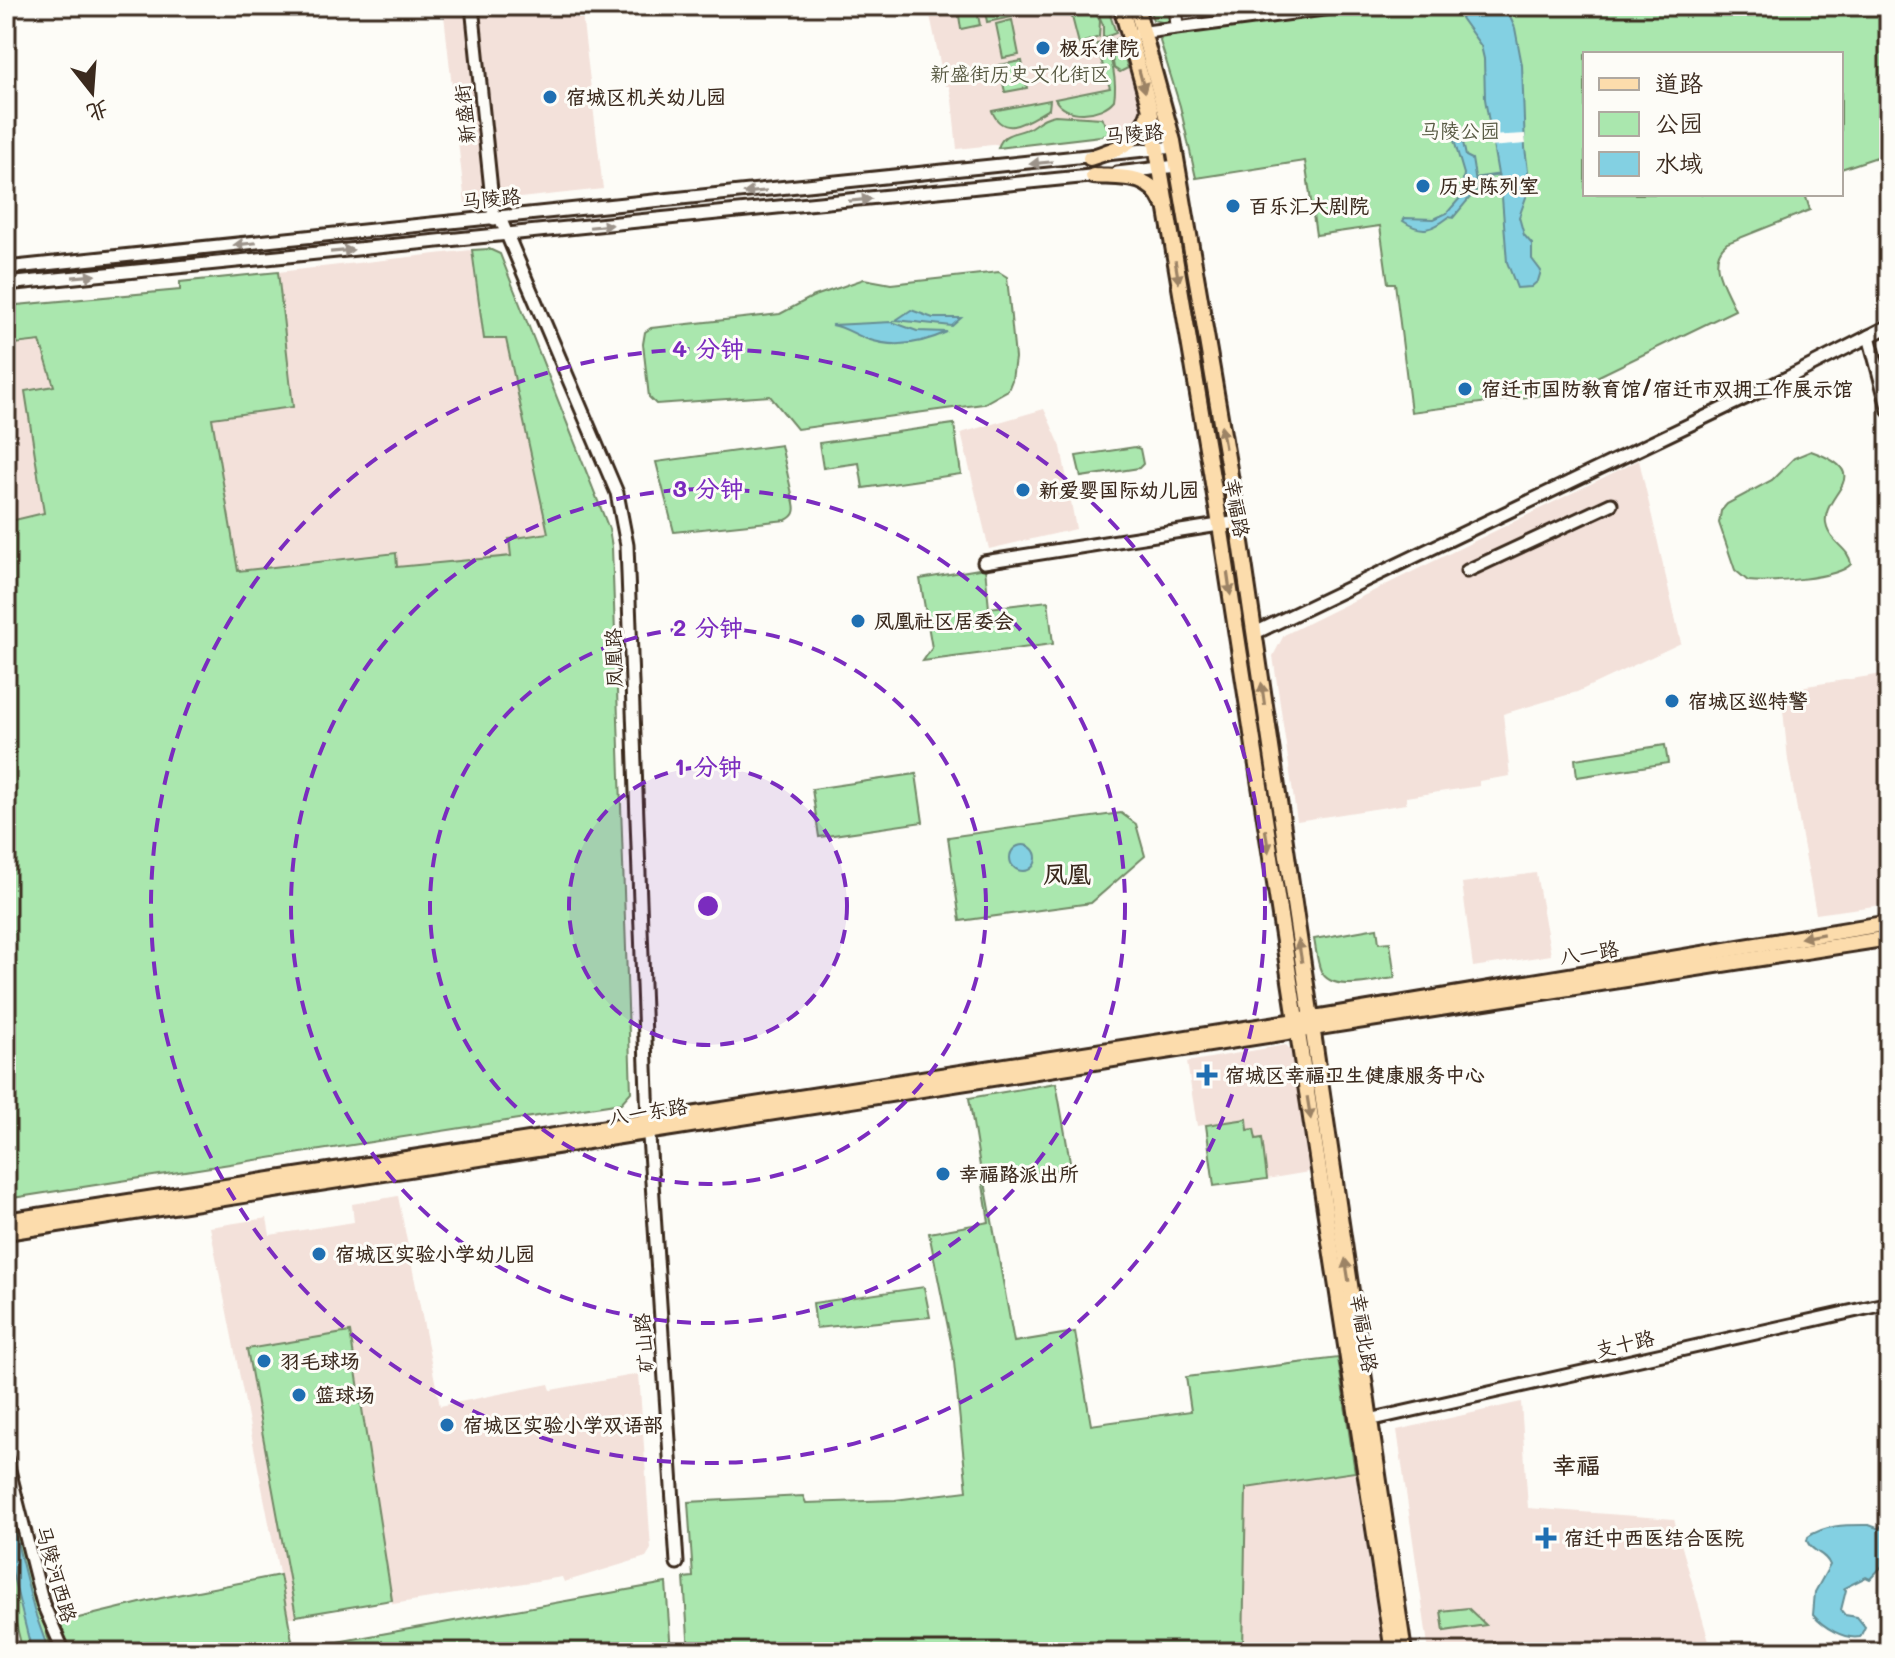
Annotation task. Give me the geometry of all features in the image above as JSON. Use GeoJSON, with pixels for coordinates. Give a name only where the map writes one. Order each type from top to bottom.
{"type":"FeatureCollection","features":[{"type":"Feature","properties":{"kind":"main road","name":"幸福路"},"geometry":{"type":"LineString","coordinates":[[1121,6],[1137,33],[1174,147]]}},
{"type":"Feature","properties":{"kind":"main road","name":"幸福路"},"geometry":{"type":"LineString","coordinates":[[1136,6],[1137,33],[1303,1024]]}},
{"type":"Feature","properties":{"kind":"main road"},"geometry":{"type":"LineString","coordinates":[[1090,158],[1130,142],[1141,132],[1150,109]]}},
{"type":"Feature","properties":{"kind":"main road","name":"马陵路"},"geometry":{"type":"LineString","coordinates":[[1174,147],[1177,166]]}},
{"type":"Feature","properties":{"kind":"main road","name":"幸福路"},"geometry":{"type":"LineString","coordinates":[[1177,166],[1255,633],[1303,1024]]}},
{"type":"Feature","properties":{"kind":"main road"},"geometry":{"type":"LineString","coordinates":[[1093,176],[1138,180],[1155,187],[1168,218]]}},
{"type":"Feature","properties":{"kind":"main road","name":"八一路"},"geometry":{"type":"LineString","coordinates":[[1303,1024],[1889,923]]}},
{"type":"Feature","properties":{"kind":"main road","name":"八一路"},"geometry":{"type":"LineString","coordinates":[[1303,1024],[1889,938]]}},
{"type":"Feature","properties":{"kind":"main road","name":"八一东路"},"geometry":{"type":"LineString","coordinates":[[6,1232],[1303,1024]]}},
{"type":"Feature","properties":{"kind":"main road","name":"幸福北路"},"geometry":{"type":"LineString","coordinates":[[1303,1024],[1404,1652]]}},
{"type":"Feature","properties":{"kind":"main road","name":"幸福北路"},"geometry":{"type":"LineString","coordinates":[[1303,1024],[1393,1652]]}},
{"type":"Feature","properties":{"kind":"main road","name":"八一东路"},"geometry":{"type":"LineString","coordinates":[[6,1221],[649,1127]]}},
{"type":"Feature","properties":{"kind":"street","name":"新盛街"},"geometry":{"type":"LineString","coordinates":[[472,6],[497,218]]}},
{"type":"Feature","properties":{"kind":"street"},"geometry":{"type":"LineString","coordinates":[[1175,6],[1177,26]]}},
{"type":"Feature","properties":{"kind":"street"},"geometry":{"type":"LineString","coordinates":[[1137,33],[1347,6]]}},
{"type":"Feature","properties":{"kind":"street","name":"马陵路"},"geometry":{"type":"LineString","coordinates":[[6,268],[1174,147]]}},
{"type":"Feature","properties":{"kind":"street","name":"马陵路"},"geometry":{"type":"LineString","coordinates":[[6,284],[1177,166]]}},
{"type":"Feature","properties":{"kind":"street","name":"凤凰路"},"geometry":{"type":"LineString","coordinates":[[497,218],[617,493],[624,519],[649,1127]]}},
{"type":"Feature","properties":{"kind":"street"},"geometry":{"type":"LineString","coordinates":[[1255,633],[1889,326]]}},
{"type":"Feature","properties":{"kind":"street"},"geometry":{"type":"LineString","coordinates":[[1869,336],[1889,411]]}},
{"type":"Feature","properties":{"kind":"street"},"geometry":{"type":"LineString","coordinates":[[1467,571],[1611,504]]}},
{"type":"Feature","properties":{"kind":"street"},"geometry":{"type":"LineString","coordinates":[[984,562],[1238,522]]}},
{"type":"Feature","properties":{"kind":"street","name":"矿山路"},"geometry":{"type":"LineString","coordinates":[[649,1127],[677,1563]]}},
{"type":"Feature","properties":{"kind":"street","name":"支十路"},"geometry":{"type":"LineString","coordinates":[[1369,1420],[1889,1303]]}},
{"type":"Feature","properties":{"kind":"street","name":"马陵河西路"},"geometry":{"type":"LineString","coordinates":[[6,1458],[43,1604],[64,1652]]}},
{"type":"Feature","properties":{"kind":"shaded area"},"geometry":{"type":"Polygon","coordinates":[[[439,6],[581,6],[603,189],[465,204],[444,15],[441,15],[439,6]]]}},
{"type":"Feature","properties":{"kind":"shaded area","name":"新盛街历史文化街区"},"geometry":{"type":"Polygon","coordinates":[[[928,6],[1115,6],[1146,105],[1141,120],[1114,131],[957,149],[952,100],[949,86],[945,86],[928,6]]]}},
{"type":"Feature","properties":{"kind":"shaded area"},"geometry":{"type":"Polygon","coordinates":[[[1189,6],[1264,6],[1190,14],[1189,6]]]}},
{"type":"Feature","properties":{"kind":"shaded area"},"geometry":{"type":"Polygon","coordinates":[[[471,250],[484,339],[506,339],[548,533],[510,539],[512,556],[397,567],[395,553],[238,571],[212,417],[293,406],[278,272],[471,250]]]}},
{"type":"Feature","properties":{"kind":"shaded area"},"geometry":{"type":"Polygon","coordinates":[[[40,341],[54,387],[25,392],[44,513],[6,522],[6,345],[40,341]]]}},
{"type":"Feature","properties":{"kind":"shaded area","name":"新爱婴国际幼儿园"},"geometry":{"type":"Polygon","coordinates":[[[1044,409],[1061,447],[1076,529],[989,549],[961,433],[1044,409]]]}},
{"type":"Feature","properties":{"kind":"shaded area"},"geometry":{"type":"Polygon","coordinates":[[[1639,460],[1681,643],[1577,692],[1503,714],[1510,776],[1479,781],[1479,786],[1406,797],[1406,804],[1297,821],[1273,656],[1284,635],[1639,460]]]}},
{"type":"Feature","properties":{"kind":"shaded area"},"geometry":{"type":"Polygon","coordinates":[[[1889,673],[1889,904],[1816,914],[1788,760],[1781,690],[1889,673]]]}},
{"type":"Feature","properties":{"kind":"shaded area"},"geometry":{"type":"Polygon","coordinates":[[[1536,873],[1551,955],[1473,967],[1462,883],[1536,873]]]}},
{"type":"Feature","properties":{"kind":"shaded area"},"geometry":{"type":"Polygon","coordinates":[[[1286,1045],[1292,1051],[1309,1172],[1267,1179],[1262,1139],[1255,1139],[1248,1130],[1246,1119],[1197,1126],[1187,1062],[1286,1045]]]}},
{"type":"Feature","properties":{"kind":"shaded area","name":"宿城区实验小学双语部"},"geometry":{"type":"Polygon","coordinates":[[[398,1196],[440,1406],[549,1384],[551,1390],[639,1374],[651,1549],[646,1557],[564,1582],[562,1577],[393,1604],[391,1600],[288,1618],[210,1227],[267,1218],[270,1235],[354,1222],[352,1204],[398,1196]]]}},
{"type":"Feature","properties":{"kind":"shaded area","name":"宿迁中西医结合医院"},"geometry":{"type":"Polygon","coordinates":[[[1521,1402],[1528,1508],[1674,1519],[1712,1652],[1429,1652],[1397,1430],[1521,1402]]]}},
{"type":"Feature","properties":{"kind":"shaded area"},"geometry":{"type":"Polygon","coordinates":[[[1355,1472],[1383,1652],[1243,1652],[1246,1488],[1355,1472]]]}},
{"type":"Feature","properties":{"kind":"green space"},"geometry":{"type":"Polygon","coordinates":[[[976,6],[980,25],[961,29],[958,9],[976,6]]]}},
{"type":"Feature","properties":{"kind":"green space"},"geometry":{"type":"Polygon","coordinates":[[[984,6],[1010,6],[1012,17],[987,22],[984,6]]]}},
{"type":"Feature","properties":{"kind":"green space"},"geometry":{"type":"Polygon","coordinates":[[[1084,6],[1092,6],[1100,21],[1099,37],[1079,44],[1071,13],[1084,9],[1084,6]]]}},
{"type":"Feature","properties":{"kind":"green space"},"geometry":{"type":"Polygon","coordinates":[[[1095,6],[1107,6],[1116,33],[1103,38],[1103,25],[1095,6]]]}},
{"type":"Feature","properties":{"kind":"green space"},"geometry":{"type":"Polygon","coordinates":[[[1148,6],[1171,6],[1171,20],[1166,23],[1153,20],[1148,6]]]}},
{"type":"Feature","properties":{"kind":"green space","name":"马陵公园"},"geometry":{"type":"Polygon","coordinates":[[[1387,6],[1889,6],[1889,153],[1843,168],[1843,52],[1583,52],[1583,196],[1806,196],[1810,210],[1727,243],[1721,250],[1717,266],[1719,275],[1735,310],[1566,392],[1411,412],[1395,283],[1388,283],[1380,226],[1316,235],[1305,161],[1196,178],[1180,106],[1160,41],[1163,34],[1387,6]]]}},
{"type":"Feature","properties":{"kind":"green space"},"geometry":{"type":"Polygon","coordinates":[[[1012,20],[1019,55],[1003,58],[996,24],[1012,20]]]}},
{"type":"Feature","properties":{"kind":"green space"},"geometry":{"type":"Polygon","coordinates":[[[1118,38],[1128,68],[1120,72],[1114,68],[1110,45],[1118,38]]]}},
{"type":"Feature","properties":{"kind":"green space"},"geometry":{"type":"Polygon","coordinates":[[[1102,43],[1113,70],[1114,100],[1092,112],[1067,110],[1055,99],[1110,88],[1096,44],[1102,43]]]}},
{"type":"Feature","properties":{"kind":"green space"},"geometry":{"type":"Polygon","coordinates":[[[1022,61],[1027,88],[1005,92],[999,65],[1022,61]]]}},
{"type":"Feature","properties":{"kind":"green space"},"geometry":{"type":"Polygon","coordinates":[[[1050,100],[1049,109],[1018,125],[1003,125],[992,111],[1050,100]]]}},
{"type":"Feature","properties":{"kind":"green space"},"geometry":{"type":"Polygon","coordinates":[[[1055,115],[1101,118],[1108,127],[1109,135],[998,148],[1004,138],[1055,115]]]}},
{"type":"Feature","properties":{"kind":"green space"},"geometry":{"type":"Polygon","coordinates":[[[489,249],[500,254],[609,529],[631,1092],[621,1103],[6,1199],[6,522],[44,513],[25,391],[54,386],[40,341],[6,345],[6,306],[180,290],[180,282],[278,272],[293,407],[212,418],[238,571],[396,553],[397,567],[511,556],[509,539],[548,533],[506,339],[484,339],[472,250],[489,249]]]}},
{"type":"Feature","properties":{"kind":"green space"},"geometry":{"type":"Polygon","coordinates":[[[999,272],[1007,277],[1015,358],[1008,390],[983,404],[797,429],[770,396],[656,404],[649,397],[643,344],[645,332],[651,328],[780,314],[812,297],[864,279],[891,284],[999,272]]]}},
{"type":"Feature","properties":{"kind":"green space"},"geometry":{"type":"Polygon","coordinates":[[[954,424],[961,474],[863,488],[859,463],[823,468],[819,443],[954,424]]]}},
{"type":"Feature","properties":{"kind":"green space"},"geometry":{"type":"Polygon","coordinates":[[[781,445],[795,506],[791,517],[674,532],[656,462],[781,445]]]}},
{"type":"Feature","properties":{"kind":"green space"},"geometry":{"type":"Polygon","coordinates":[[[1135,447],[1140,449],[1143,464],[1139,468],[1081,477],[1076,456],[1135,447]]]}},
{"type":"Feature","properties":{"kind":"green space"},"geometry":{"type":"Polygon","coordinates":[[[1811,451],[1832,460],[1842,469],[1842,486],[1826,516],[1827,528],[1851,564],[1818,576],[1748,581],[1735,570],[1719,523],[1721,511],[1727,504],[1772,480],[1794,458],[1811,451]]]}},
{"type":"Feature","properties":{"kind":"green space"},"geometry":{"type":"Polygon","coordinates":[[[985,568],[989,608],[1048,601],[1053,644],[923,661],[932,648],[920,579],[985,568]]]}},
{"type":"Feature","properties":{"kind":"green space"},"geometry":{"type":"Polygon","coordinates":[[[1665,745],[1668,763],[1577,777],[1575,759],[1665,745]]]}},
{"type":"Feature","properties":{"kind":"green space"},"geometry":{"type":"Polygon","coordinates":[[[916,774],[923,822],[819,837],[812,789],[916,774]]]}},
{"type":"Feature","properties":{"kind":"green space"},"geometry":{"type":"Polygon","coordinates":[[[1121,813],[1136,824],[1145,856],[1091,903],[960,921],[948,837],[1121,813]]]}},
{"type":"Feature","properties":{"kind":"green space"},"geometry":{"type":"Polygon","coordinates":[[[1377,928],[1379,943],[1390,942],[1395,978],[1344,984],[1327,978],[1321,971],[1314,939],[1377,928]]]}},
{"type":"Feature","properties":{"kind":"green space"},"geometry":{"type":"Polygon","coordinates":[[[1056,1083],[1071,1167],[985,1182],[1014,1342],[1075,1332],[1091,1425],[1191,1411],[1186,1377],[1338,1358],[1355,1472],[1246,1488],[1243,1652],[689,1652],[684,1578],[693,1577],[688,1502],[803,1496],[806,1503],[895,1500],[967,1491],[953,1352],[929,1233],[989,1222],[969,1098],[1056,1083]]]}},
{"type":"Feature","properties":{"kind":"green space"},"geometry":{"type":"Polygon","coordinates":[[[1247,1119],[1248,1130],[1254,1129],[1256,1139],[1262,1138],[1267,1179],[1214,1186],[1206,1125],[1247,1119]]]}},
{"type":"Feature","properties":{"kind":"green space"},"geometry":{"type":"Polygon","coordinates":[[[924,1287],[930,1317],[816,1328],[813,1303],[924,1287]]]}},
{"type":"Feature","properties":{"kind":"green space"},"geometry":{"type":"Polygon","coordinates":[[[350,1332],[392,1600],[296,1616],[247,1349],[350,1332]]]}},
{"type":"Feature","properties":{"kind":"green space"},"geometry":{"type":"Polygon","coordinates":[[[6,1474],[48,1638],[55,1652],[23,1652],[6,1583],[6,1474]]]}},
{"type":"Feature","properties":{"kind":"green space"},"geometry":{"type":"Polygon","coordinates":[[[280,1575],[293,1646],[298,1649],[666,1583],[671,1652],[72,1652],[58,1623],[161,1598],[280,1575]]]}},
{"type":"Feature","properties":{"kind":"green space"},"geometry":{"type":"Polygon","coordinates":[[[1468,1608],[1486,1625],[1444,1631],[1441,1611],[1468,1608]]]}},
{"type":"Feature","properties":{"kind":"water"},"geometry":{"type":"Polygon","coordinates":[[[1456,6],[1496,6],[1510,17],[1515,28],[1522,65],[1525,148],[1530,186],[1519,217],[1524,235],[1532,244],[1532,259],[1541,271],[1538,281],[1531,287],[1517,288],[1507,262],[1502,197],[1485,99],[1484,59],[1481,46],[1456,11],[1456,6]]]}},
{"type":"Feature","properties":{"kind":"water"},"geometry":{"type":"Polygon","coordinates":[[[1458,132],[1466,156],[1472,159],[1477,189],[1453,218],[1449,217],[1427,229],[1416,228],[1403,221],[1405,218],[1434,219],[1447,213],[1460,198],[1464,174],[1453,137],[1458,132]]]}},
{"type":"Feature","properties":{"kind":"water"},"geometry":{"type":"Polygon","coordinates":[[[911,310],[933,318],[961,318],[952,326],[896,320],[911,310]]]}},
{"type":"Feature","properties":{"kind":"water"},"geometry":{"type":"Polygon","coordinates":[[[892,322],[917,331],[947,332],[918,342],[888,344],[832,325],[892,322]]]}},
{"type":"Feature","properties":{"kind":"water"},"geometry":{"type":"Polygon","coordinates":[[[1023,845],[1032,849],[1036,858],[1032,867],[1023,871],[1014,867],[1010,858],[1014,849],[1023,845]]]}},
{"type":"Feature","properties":{"kind":"water"},"geometry":{"type":"Polygon","coordinates":[[[6,1498],[34,1610],[49,1652],[32,1652],[6,1548],[6,1498]]]}},
{"type":"Feature","properties":{"kind":"water"},"geometry":{"type":"Polygon","coordinates":[[[1869,1525],[1877,1528],[1889,1525],[1889,1559],[1870,1579],[1866,1577],[1844,1588],[1841,1610],[1845,1615],[1857,1617],[1865,1627],[1860,1637],[1847,1637],[1828,1628],[1813,1615],[1815,1592],[1830,1565],[1807,1541],[1808,1537],[1829,1527],[1869,1525]]]}},
{"type":"Feature","properties":{"kind":"pier"},"geometry":{"type":"Polygon","coordinates":[[[1525,134],[1526,144],[1490,147],[1489,136],[1525,134]]]}},
{"type":"Feature","properties":{"kind":"waterway"},"geometry":{"type":"LineString","coordinates":[[1477,178],[1498,175]]}},
{"type":"Feature","properties":{"kind":"place","name":"极乐律院"},"geometry":{"type":"Point","coordinates":[1043,48]}},
{"type":"Feature","properties":{"kind":"place","name":"宿城区机关幼儿园"},"geometry":{"type":"Point","coordinates":[550,97]}},
{"type":"Feature","properties":{"kind":"place","name":"历史陈列室"},"geometry":{"type":"Point","coordinates":[1423,186]}},
{"type":"Feature","properties":{"kind":"place","name":"百乐汇大剧院"},"geometry":{"type":"Point","coordinates":[1233,206]}},
{"type":"Feature","properties":{"kind":"place","name":"宿迁市国防教育馆/宿迁市双拥工作展示馆"},"geometry":{"type":"Point","coordinates":[1465,389]}},
{"type":"Feature","properties":{"kind":"place","name":"新爱婴国际幼儿园"},"geometry":{"type":"Point","coordinates":[1023,490]}},
{"type":"Feature","properties":{"kind":"place","name":"凤凰社区居委会"},"geometry":{"type":"Point","coordinates":[858,621]}},
{"type":"Feature","properties":{"kind":"place","name":"宿城区巡特警"},"geometry":{"type":"Point","coordinates":[1672,701]}},
{"type":"Feature","properties":{"kind":"place","name":"宿城区幸福卫生健康服务中心"},"geometry":{"type":"Point","coordinates":[1207,1075]}},
{"type":"Feature","properties":{"kind":"place","name":"幸福路派出所"},"geometry":{"type":"Point","coordinates":[943,1174]}},
{"type":"Feature","properties":{"kind":"place","name":"宿城区实验小学幼儿园"},"geometry":{"type":"Point","coordinates":[319,1254]}},
{"type":"Feature","properties":{"kind":"place","name":"羽毛球场"},"geometry":{"type":"Point","coordinates":[264,1361]}},
{"type":"Feature","properties":{"kind":"place","name":"篮球场"},"geometry":{"type":"Point","coordinates":[299,1395]}},
{"type":"Feature","properties":{"kind":"place","name":"宿城区实验小学双语部"},"geometry":{"type":"Point","coordinates":[447,1425]}},
{"type":"Feature","properties":{"kind":"place","name":"宿迁中西医结合医院"},"geometry":{"type":"Point","coordinates":[1546,1538]}},
{"type":"Feature","properties":{"kind":"district","name":"凤凰"},"geometry":{"type":"Point","coordinates":[1067,875]}},
{"type":"Feature","properties":{"kind":"district","name":"幸福"},"geometry":{"type":"Point","coordinates":[1576,1466]}}]}
